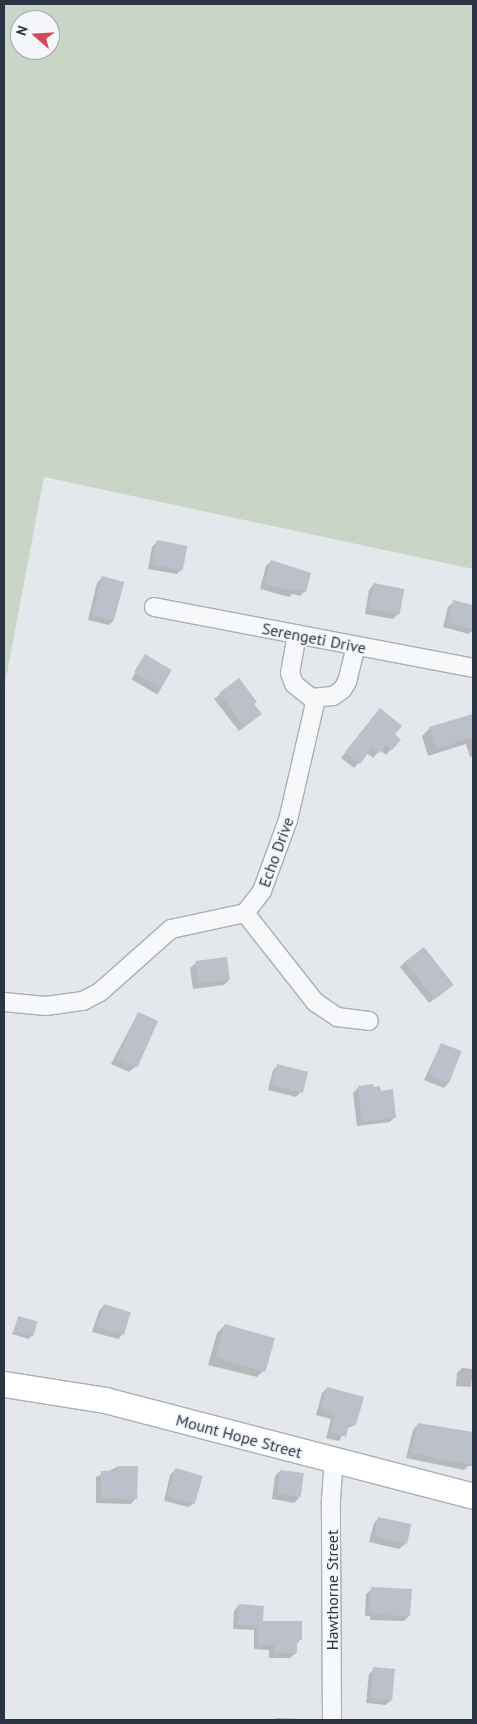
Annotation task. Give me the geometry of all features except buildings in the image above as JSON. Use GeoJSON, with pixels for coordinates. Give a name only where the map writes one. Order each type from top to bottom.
{"type":"FeatureCollection","features":[{"type":"Feature","properties":{"kind":"street","name":"Serengeti Drive"},"geometry":{"type":"LineString","coordinates":[[154,607],[473,668]]}},
{"type":"Feature","properties":{"kind":"street"},"geometry":{"type":"LineString","coordinates":[[297,634],[290,673],[301,693],[316,699],[333,696],[342,690],[347,682],[356,646]]}},
{"type":"Feature","properties":{"kind":"street","name":"Echo Drive"},"geometry":{"type":"LineString","coordinates":[[245,913],[262,891],[288,820],[316,699]]}},
{"type":"Feature","properties":{"kind":"street"},"geometry":{"type":"LineString","coordinates":[[4,1002],[46,1006],[83,1001],[100,992],[172,929],[245,913],[315,1002],[337,1017],[369,1021]]}},
{"type":"Feature","properties":{"kind":"street","name":"Mount Hope Street"},"geometry":{"type":"LineString","coordinates":[[4,1384],[74,1392],[473,1496]]}},
{"type":"Feature","properties":{"kind":"street","name":"Hawthorne Street"},"geometry":{"type":"LineString","coordinates":[[332,1720],[331,1500],[334,1461]]}},
{"type":"Feature","properties":{"kind":"green space"},"geometry":{"type":"Polygon","coordinates":[[[4,4],[473,4],[473,569],[44,477],[4,689],[4,4]]]}}]}
